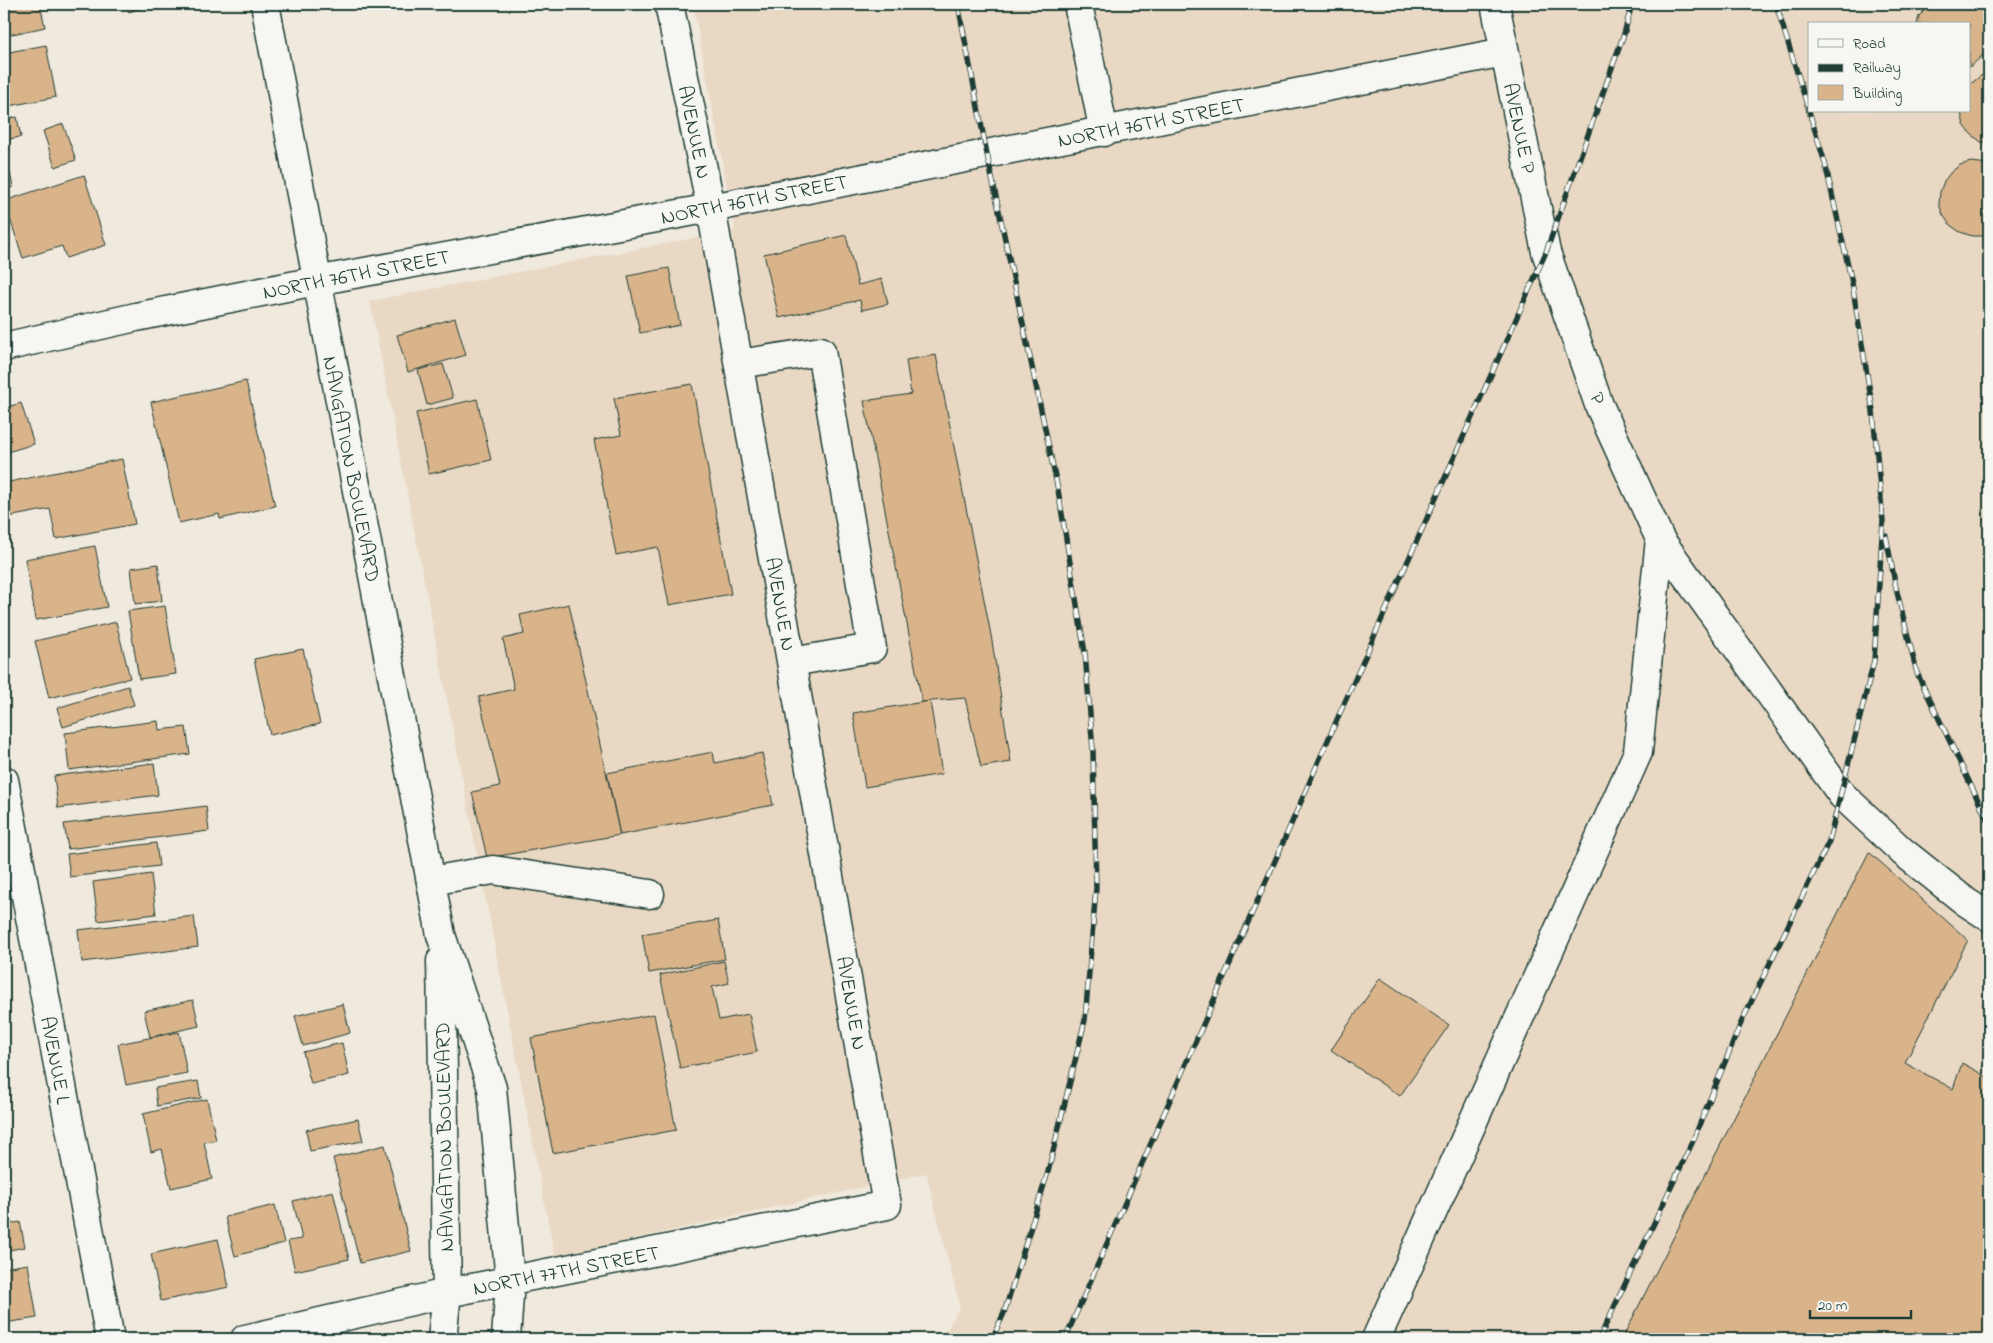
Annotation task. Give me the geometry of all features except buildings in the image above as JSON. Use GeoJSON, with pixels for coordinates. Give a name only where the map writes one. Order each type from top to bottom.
{"type":"FeatureCollection","features":[{"type":"Feature","properties":{"kind":"street","name":"NAVIGATION BOULEVARD"},"geometry":{"type":"LineString","coordinates":[[265,4],[441,934],[492,1088],[510,1280],[506,1339]]}},
{"type":"Feature","properties":{"kind":"street","name":"AVENUE N"},"geometry":{"type":"LineString","coordinates":[[669,4],[712,208],[887,1205]]}},
{"type":"Feature","properties":{"kind":"street"},"geometry":{"type":"LineString","coordinates":[[1078,4],[1104,132]]}},
{"type":"Feature","properties":{"kind":"street","name":"AVENUE P"},"geometry":{"type":"LineString","coordinates":[[1495,4],[1546,252]]}},
{"type":"Feature","properties":{"kind":"street","name":"NORTH 76TH STREET"},"geometry":{"type":"LineString","coordinates":[[4,347],[136,317],[316,281],[712,208],[1504,52]]}},
{"type":"Feature","properties":{"kind":"street","name":"P"},"geometry":{"type":"LineString","coordinates":[[1546,252],[1600,405],[1660,539],[1842,795],[1903,852],[1966,902],[1989,917]]}},
{"type":"Feature","properties":{"kind":"street"},"geometry":{"type":"LineString","coordinates":[[739,364],[822,351],[872,648],[792,662]]}},
{"type":"Feature","properties":{"kind":"street"},"geometry":{"type":"LineString","coordinates":[[1376,1339],[1638,752],[1660,539]]}},
{"type":"Feature","properties":{"kind":"street","name":"AVENUE L"},"geometry":{"type":"LineString","coordinates":[[4,780],[110,1339]]}},
{"type":"Feature","properties":{"kind":"street"},"geometry":{"type":"LineString","coordinates":[[431,881],[493,870],[650,894]]}},
{"type":"Feature","properties":{"kind":"street","name":"NAVIGATION BOULEVARD"},"geometry":{"type":"LineString","coordinates":[[441,934],[447,1293],[442,1339]]}},
{"type":"Feature","properties":{"kind":"street","name":"NORTH 77TH STREET"},"geometry":{"type":"LineString","coordinates":[[245,1339],[447,1293],[887,1205]]}},
{"type":"Feature","properties":{"kind":"shaded area"},"geometry":{"type":"Polygon","coordinates":[[[693,4],[1989,4],[1989,1339],[941,1339],[960,1307],[926,1173],[555,1257],[370,301],[735,230],[693,4]]]}},
{"type":"Feature","properties":{"kind":"railway"},"geometry":{"type":"LineString","coordinates":[[958,4],[987,154],[1058,490],[1085,653],[1093,750],[1096,888],[1085,1020],[1048,1172],[1004,1313],[992,1339]]}},
{"type":"Feature","properties":{"kind":"railway"},"geometry":{"type":"LineString","coordinates":[[1065,1339],[1339,715],[1546,252],[1624,34],[1632,4]]}},
{"type":"Feature","properties":{"kind":"railway"},"geometry":{"type":"LineString","coordinates":[[1776,4],[1808,108]]}},
{"type":"Feature","properties":{"kind":"railway"},"geometry":{"type":"LineString","coordinates":[[1599,1339],[1692,1143],[1741,1023],[1829,841],[1874,661],[1883,521],[1873,411],[1852,283],[1825,163],[1809,112]]}},
{"type":"Feature","properties":{"kind":"railway"},"geometry":{"type":"LineString","coordinates":[[1886,536],[1896,588],[1917,673],[1989,823]]}}]}
